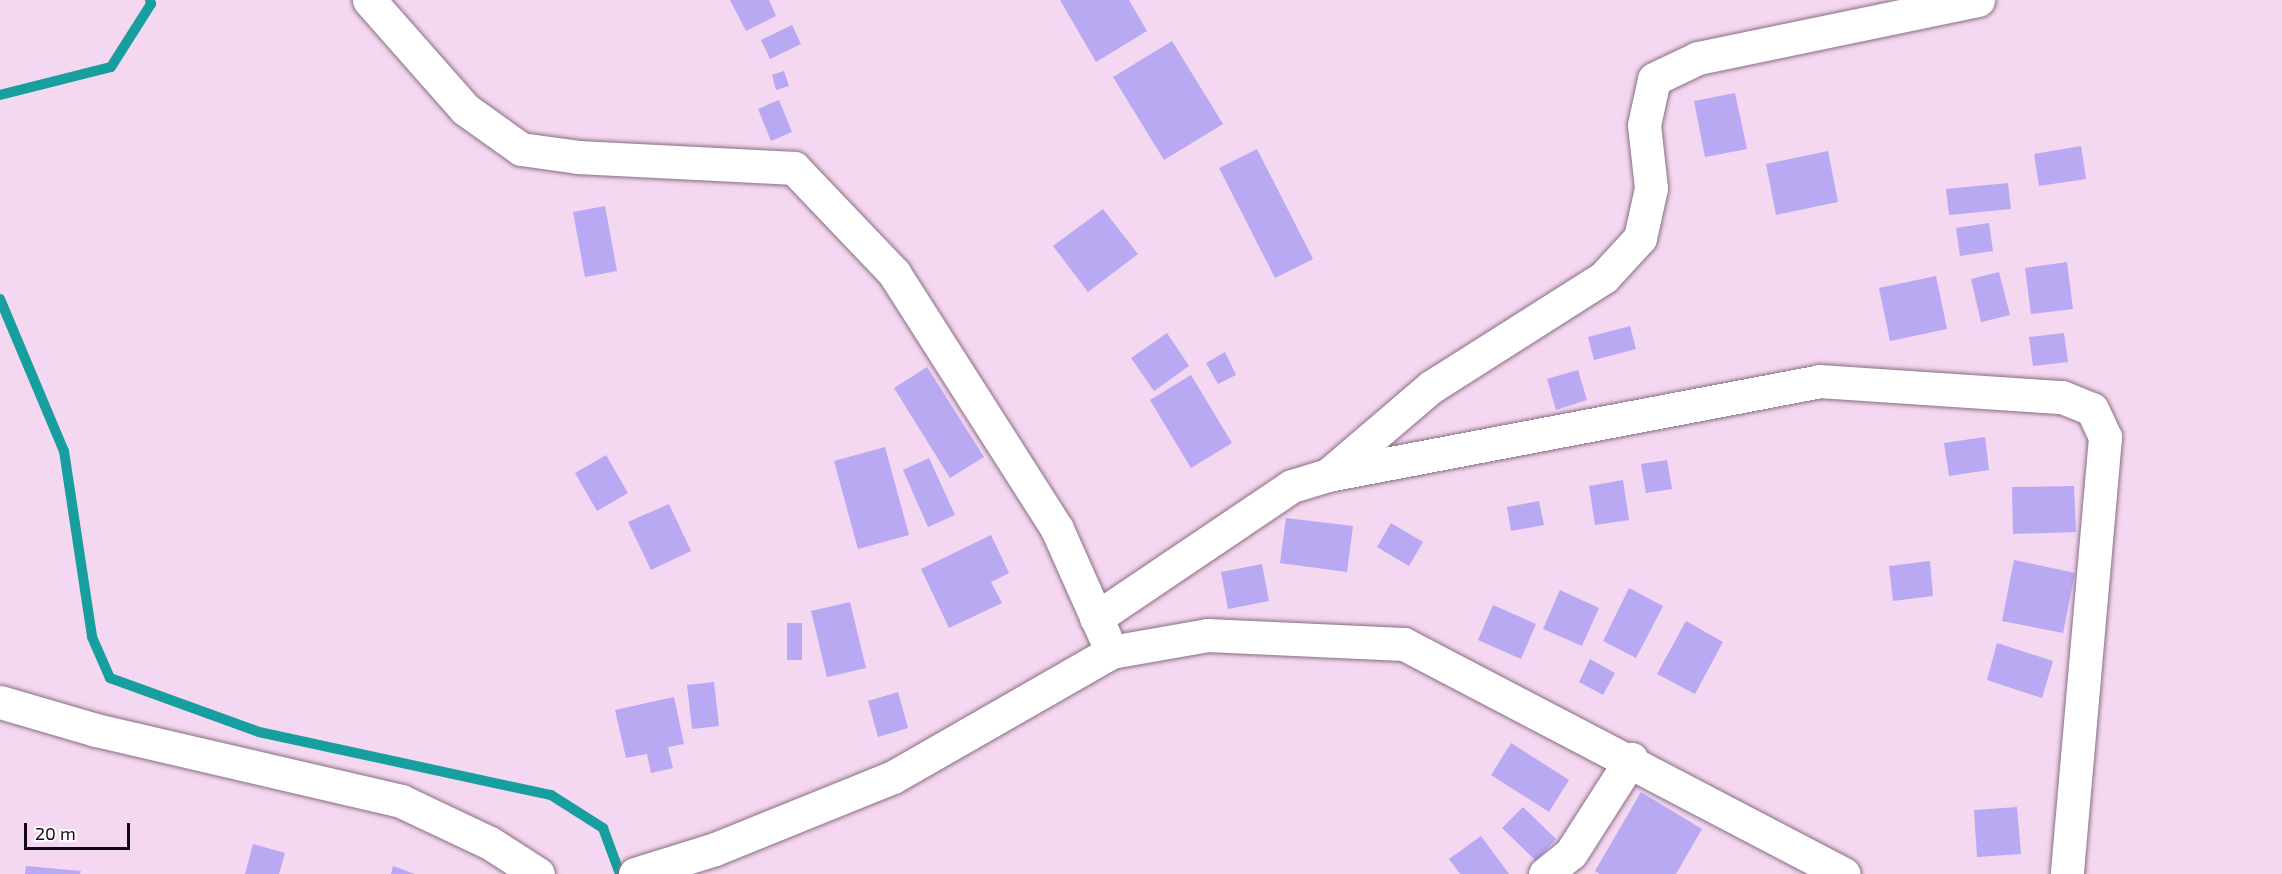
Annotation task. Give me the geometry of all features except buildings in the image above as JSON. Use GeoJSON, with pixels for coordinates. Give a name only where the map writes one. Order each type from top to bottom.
{"type":"FeatureCollection","features":[{"type":"Feature","properties":{"kind":"street"},"geometry":{"type":"LineString","coordinates":[[369,0],[465,109],[521,148],[579,157],[794,168],[894,273],[1057,529],[1111,652]]}},
{"type":"Feature","properties":{"kind":"street"},"geometry":{"type":"LineString","coordinates":[[1328,475],[1431,387],[1604,277],[1640,238],[1651,188],[1644,125],[1654,79],[1698,58],[1978,0]]}},
{"type":"Feature","properties":{"kind":"street"},"geometry":{"type":"LineString","coordinates":[[1096,618],[1292,486],[1328,475],[1819,381],[2062,397],[2092,409],[2105,437],[2067,874]]}},
{"type":"Feature","properties":{"kind":"street"},"geometry":{"type":"LineString","coordinates":[[648,870],[715,849],[894,777],[1111,652],[1207,634],[1404,644],[1631,759],[1844,874]]}},
{"type":"Feature","properties":{"kind":"street"},"geometry":{"type":"LineString","coordinates":[[0,702],[96,730],[401,801],[490,843],[538,874]]}},
{"type":"Feature","properties":{"kind":"street"},"geometry":{"type":"LineString","coordinates":[[1545,874],[1571,853],[1631,759]]}},
{"type":"Feature","properties":{"kind":"waterway"},"geometry":{"type":"LineString","coordinates":[[0,95],[111,67],[151,4],[150,0]]}},
{"type":"Feature","properties":{"kind":"waterway"},"geometry":{"type":"LineString","coordinates":[[0,299],[64,451],[92,637],[110,678],[259,732],[551,795],[603,828],[620,874]]}}]}
